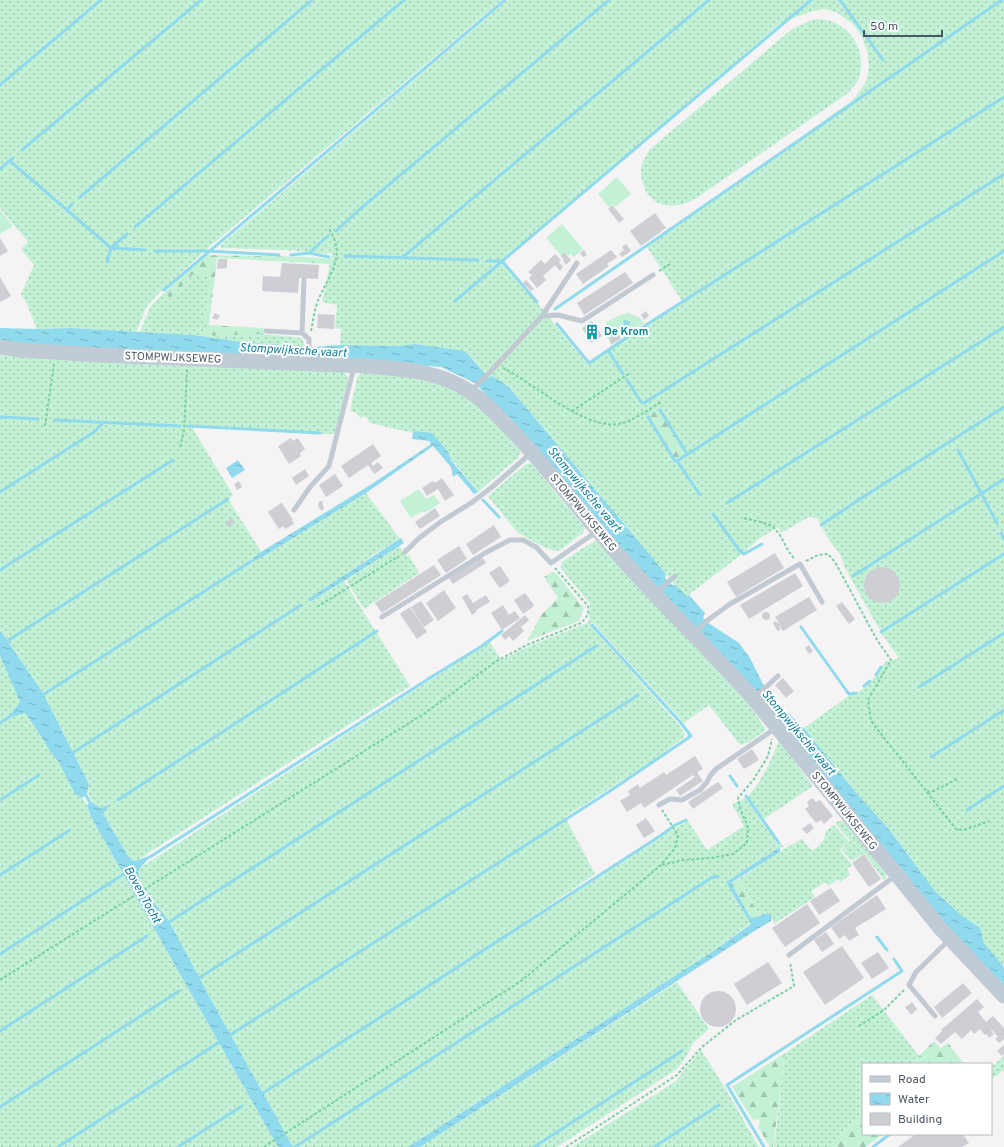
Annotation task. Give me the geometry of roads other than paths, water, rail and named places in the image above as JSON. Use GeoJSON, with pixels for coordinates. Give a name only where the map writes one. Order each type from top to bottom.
{"type":"FeatureCollection","features":[{"type":"Feature","properties":{"kind":"street","name":"STOMPWIJKSEWEG"},"geometry":{"type":"LineString","coordinates":[[0,347],[55,353],[188,359],[309,362],[393,369],[426,373],[473,388],[532,452],[623,560],[657,592],[755,697],[822,784],[897,875],[951,938],[1004,996]]}},
{"type":"Feature","properties":{"kind":"lane"},"geometry":{"type":"LineString","coordinates":[[473,388],[491,371],[542,316],[577,263]]}},
{"type":"Feature","properties":{"kind":"lane"},"geometry":{"type":"LineString","coordinates":[[542,316],[558,315],[582,321],[653,276]]}},
{"type":"Feature","properties":{"kind":"lane"},"geometry":{"type":"LineString","coordinates":[[302,333],[304,280]]}},
{"type":"Feature","properties":{"kind":"lane"},"geometry":{"type":"LineString","coordinates":[[266,332],[302,333],[309,339],[309,362]]}},
{"type":"Feature","properties":{"kind":"lane"},"geometry":{"type":"LineString","coordinates":[[294,510],[310,487],[329,466],[354,366]]}},
{"type":"Feature","properties":{"kind":"lane"},"geometry":{"type":"LineString","coordinates":[[405,552],[419,538],[491,488],[532,452]]}},
{"type":"Feature","properties":{"kind":"lane"},"geometry":{"type":"LineString","coordinates":[[382,617],[485,553],[510,540],[523,540],[536,547],[551,563],[598,530]]}},
{"type":"Feature","properties":{"kind":"lane"},"geometry":{"type":"LineString","coordinates":[[695,632],[708,620],[730,604],[800,564],[822,602]]}},
{"type":"Feature","properties":{"kind":"lane"},"geometry":{"type":"LineString","coordinates":[[657,592],[673,578]]}},
{"type":"Feature","properties":{"kind":"lane"},"geometry":{"type":"LineString","coordinates":[[755,697],[778,676]]}},
{"type":"Feature","properties":{"kind":"lane"},"geometry":{"type":"LineString","coordinates":[[659,805],[670,799],[682,800],[700,790],[716,769],[778,728]]}},
{"type":"Feature","properties":{"kind":"lane"},"geometry":{"type":"LineString","coordinates":[[789,955],[897,875]]}},
{"type":"Feature","properties":{"kind":"lane"},"geometry":{"type":"LineString","coordinates":[[935,1016],[909,985],[916,972],[951,938]]}},
{"type":"Feature","properties":{"kind":"water"},"geometry":{"type":"Polygon","coordinates":[[[626,320],[630,322],[629,328],[635,332],[624,340],[623,335],[626,331],[623,321],[626,320]]]}},
{"type":"Feature","properties":{"kind":"water","name":"Stompwijksche vaart"},"geometry":{"type":"Polygon","coordinates":[[[0,328],[71,328],[194,335],[248,343],[313,347],[340,345],[400,346],[415,344],[465,351],[489,378],[492,376],[508,386],[666,574],[665,578],[687,596],[689,595],[705,613],[703,618],[739,643],[750,658],[763,684],[776,704],[804,728],[857,794],[888,828],[935,891],[960,914],[980,928],[984,943],[1004,967],[1004,989],[952,932],[524,434],[475,383],[441,367],[44,346],[0,341],[0,328]]]}},
{"type":"Feature","properties":{"kind":"water"},"geometry":{"type":"Polygon","coordinates":[[[415,431],[432,433],[449,453],[450,459],[478,492],[474,494],[457,474],[453,477],[451,467],[433,446],[366,493],[259,559],[247,564],[261,552],[375,482],[431,444],[429,441],[412,439],[415,431]]]}},
{"type":"Feature","properties":{"kind":"water"},"geometry":{"type":"Polygon","coordinates":[[[238,460],[245,470],[232,478],[226,468],[238,460]]]}},
{"type":"Feature","properties":{"kind":"water"},"geometry":{"type":"Polygon","coordinates":[[[401,538],[404,543],[310,602],[308,599],[401,538]]]}},
{"type":"Feature","properties":{"kind":"water"},"geometry":{"type":"Polygon","coordinates":[[[0,630],[43,693],[89,784],[87,794],[82,798],[75,794],[58,761],[25,713],[8,718],[20,702],[0,656],[0,630]]]}},
{"type":"Feature","properties":{"kind":"water"},"geometry":{"type":"Polygon","coordinates":[[[92,802],[101,808],[110,804],[103,814],[130,859],[135,861],[152,855],[138,872],[142,888],[169,921],[293,1147],[278,1147],[91,817],[87,805],[92,802]]]}},
{"type":"Feature","properties":{"kind":"water"},"geometry":{"type":"Polygon","coordinates":[[[780,847],[780,852],[731,883],[750,917],[753,918],[767,913],[772,916],[771,921],[420,1147],[408,1147],[712,952],[751,924],[726,882],[780,847]]]}},
{"type":"Feature","properties":{"kind":"waterway"},"geometry":{"type":"LineString","coordinates":[[0,85],[101,0]]}},
{"type":"Feature","properties":{"kind":"waterway"},"geometry":{"type":"LineString","coordinates":[[22,150],[201,0]]}},
{"type":"Feature","properties":{"kind":"waterway"},"geometry":{"type":"LineString","coordinates":[[79,198],[312,0]]}},
{"type":"Feature","properties":{"kind":"waterway"},"geometry":{"type":"LineString","coordinates":[[135,227],[404,0]]}},
{"type":"Feature","properties":{"kind":"waterway"},"geometry":{"type":"LineString","coordinates":[[164,290],[505,0]]}},
{"type":"Feature","properties":{"kind":"waterway"},"geometry":{"type":"LineString","coordinates":[[336,231],[360,209],[609,0]]}},
{"type":"Feature","properties":{"kind":"waterway"},"geometry":{"type":"LineString","coordinates":[[403,257],[709,0]]}},
{"type":"Feature","properties":{"kind":"waterway"},"geometry":{"type":"LineString","coordinates":[[455,301],[811,0]]}},
{"type":"Feature","properties":{"kind":"waterway"},"geometry":{"type":"LineString","coordinates":[[840,0],[883,60]]}},
{"type":"Feature","properties":{"kind":"waterway"},"geometry":{"type":"LineString","coordinates":[[555,309],[1002,0]]}},
{"type":"Feature","properties":{"kind":"waterway"},"geometry":{"type":"LineString","coordinates":[[557,324],[589,363],[635,332],[1004,97]]}},
{"type":"Feature","properties":{"kind":"waterway"},"geometry":{"type":"LineString","coordinates":[[0,169],[13,158]]}},
{"type":"Feature","properties":{"kind":"waterway"},"geometry":{"type":"LineString","coordinates":[[10,161],[111,248],[145,250]]}},
{"type":"Feature","properties":{"kind":"waterway"},"geometry":{"type":"LineString","coordinates":[[627,380],[641,402],[644,403],[1004,174]]}},
{"type":"Feature","properties":{"kind":"waterway"},"geometry":{"type":"LineString","coordinates":[[67,210],[72,204]]}},
{"type":"Feature","properties":{"kind":"waterway"},"geometry":{"type":"LineString","coordinates":[[107,262],[111,248],[127,234]]}},
{"type":"Feature","properties":{"kind":"waterway"},"geometry":{"type":"LineString","coordinates":[[309,253],[328,236]]}},
{"type":"Feature","properties":{"kind":"waterway"},"geometry":{"type":"LineString","coordinates":[[155,251],[208,251],[279,255]]}},
{"type":"Feature","properties":{"kind":"waterway"},"geometry":{"type":"LineString","coordinates":[[700,495],[677,461],[1004,251]]}},
{"type":"Feature","properties":{"kind":"waterway"},"geometry":{"type":"LineString","coordinates":[[291,255],[309,253],[329,257]]}},
{"type":"Feature","properties":{"kind":"waterway"},"geometry":{"type":"LineString","coordinates":[[345,256],[478,260]]}},
{"type":"Feature","properties":{"kind":"waterway"},"geometry":{"type":"LineString","coordinates":[[487,261],[502,261],[537,302]]}},
{"type":"Feature","properties":{"kind":"waterway"},"geometry":{"type":"LineString","coordinates":[[727,503],[1004,327]]}},
{"type":"Feature","properties":{"kind":"waterway"},"geometry":{"type":"LineString","coordinates":[[608,350],[623,374]]}},
{"type":"Feature","properties":{"kind":"waterway"},"geometry":{"type":"LineString","coordinates":[[821,525],[1004,407]]}},
{"type":"Feature","properties":{"kind":"waterway"},"geometry":{"type":"LineString","coordinates":[[660,410],[687,454]]}},
{"type":"Feature","properties":{"kind":"waterway"},"geometry":{"type":"LineString","coordinates":[[0,417],[38,419]]}},
{"type":"Feature","properties":{"kind":"waterway"},"geometry":{"type":"LineString","coordinates":[[648,417],[675,461],[677,461]]}},
{"type":"Feature","properties":{"kind":"waterway"},"geometry":{"type":"LineString","coordinates":[[54,420],[180,426]]}},
{"type":"Feature","properties":{"kind":"waterway"},"geometry":{"type":"LineString","coordinates":[[0,492],[94,432],[104,422]]}},
{"type":"Feature","properties":{"kind":"waterway"},"geometry":{"type":"LineString","coordinates":[[188,426],[320,433]]}},
{"type":"Feature","properties":{"kind":"waterway"},"geometry":{"type":"LineString","coordinates":[[958,450],[997,523]]}},
{"type":"Feature","properties":{"kind":"waterway"},"geometry":{"type":"LineString","coordinates":[[0,570],[173,460]]}},
{"type":"Feature","properties":{"kind":"waterway"},"geometry":{"type":"LineString","coordinates":[[853,576],[1004,479]]}},
{"type":"Feature","properties":{"kind":"waterway"},"geometry":{"type":"LineString","coordinates":[[4,643],[228,499]]}},
{"type":"Feature","properties":{"kind":"waterway"},"geometry":{"type":"LineString","coordinates":[[483,500],[499,517]]}},
{"type":"Feature","properties":{"kind":"waterway"},"geometry":{"type":"LineString","coordinates":[[713,514],[739,550],[744,554],[762,544]]}},
{"type":"Feature","properties":{"kind":"waterway"},"geometry":{"type":"LineString","coordinates":[[1001,533],[1004,539]]}},
{"type":"Feature","properties":{"kind":"waterway"},"geometry":{"type":"LineString","coordinates":[[881,632],[1004,554]]}},
{"type":"Feature","properties":{"kind":"waterway"},"geometry":{"type":"LineString","coordinates":[[41,696],[250,562]]}},
{"type":"Feature","properties":{"kind":"waterway"},"geometry":{"type":"LineString","coordinates":[[71,754],[301,605]]}},
{"type":"Feature","properties":{"kind":"waterway"},"geometry":{"type":"LineString","coordinates":[[227,1037],[610,791],[691,736],[592,625]]}},
{"type":"Feature","properties":{"kind":"waterway"},"geometry":{"type":"LineString","coordinates":[[801,627],[849,694],[856,693]]}},
{"type":"Feature","properties":{"kind":"waterway"},"geometry":{"type":"LineString","coordinates":[[118,800],[377,631]]}},
{"type":"Feature","properties":{"kind":"waterway"},"geometry":{"type":"LineString","coordinates":[[150,857],[482,646],[502,631]]}},
{"type":"Feature","properties":{"kind":"waterway"},"geometry":{"type":"LineString","coordinates":[[919,687],[1004,633]]}},
{"type":"Feature","properties":{"kind":"waterway"},"geometry":{"type":"LineString","coordinates":[[166,924],[596,646]]}},
{"type":"Feature","properties":{"kind":"waterway"},"geometry":{"type":"LineString","coordinates":[[876,675],[881,667]]}},
{"type":"Feature","properties":{"kind":"waterway"},"geometry":{"type":"LineString","coordinates":[[864,686],[870,681]]}},
{"type":"Feature","properties":{"kind":"waterway"},"geometry":{"type":"LineString","coordinates":[[196,980],[638,695]]}},
{"type":"Feature","properties":{"kind":"waterway"},"geometry":{"type":"LineString","coordinates":[[931,757],[1004,710]]}},
{"type":"Feature","properties":{"kind":"waterway"},"geometry":{"type":"LineString","coordinates":[[0,723],[11,716]]}},
{"type":"Feature","properties":{"kind":"waterway"},"geometry":{"type":"LineString","coordinates":[[0,800],[39,775]]}},
{"type":"Feature","properties":{"kind":"waterway"},"geometry":{"type":"LineString","coordinates":[[730,776],[737,786]]}},
{"type":"Feature","properties":{"kind":"waterway"},"geometry":{"type":"LineString","coordinates":[[967,810],[1004,786]]}},
{"type":"Feature","properties":{"kind":"waterway","name":"Boven Tocht"},"geometry":{"type":"LineString","coordinates":[[84,792],[92,806]]}},
{"type":"Feature","properties":{"kind":"waterway"},"geometry":{"type":"LineString","coordinates":[[746,796],[779,843]]}},
{"type":"Feature","properties":{"kind":"waterway"},"geometry":{"type":"LineString","coordinates":[[673,826],[686,820]]}},
{"type":"Feature","properties":{"kind":"waterway"},"geometry":{"type":"LineString","coordinates":[[260,1095],[671,828]]}},
{"type":"Feature","properties":{"kind":"waterway"},"geometry":{"type":"LineString","coordinates":[[0,875],[70,830]]}},
{"type":"Feature","properties":{"kind":"waterway"},"geometry":{"type":"LineString","coordinates":[[0,954],[127,872]]}},
{"type":"Feature","properties":{"kind":"waterway"},"geometry":{"type":"LineString","coordinates":[[295,1147],[711,878],[718,876]]}},
{"type":"Feature","properties":{"kind":"waterway"},"geometry":{"type":"LineString","coordinates":[[0,1031],[147,936]]}},
{"type":"Feature","properties":{"kind":"waterway"},"geometry":{"type":"LineString","coordinates":[[877,937],[887,950]]}},
{"type":"Feature","properties":{"kind":"waterway"},"geometry":{"type":"LineString","coordinates":[[764,1147],[727,1085],[902,971],[894,959]]}},
{"type":"Feature","properties":{"kind":"waterway"},"geometry":{"type":"LineString","coordinates":[[0,1107],[179,991]]}},
{"type":"Feature","properties":{"kind":"waterway"},"geometry":{"type":"LineString","coordinates":[[58,1147],[221,1041]]}},
{"type":"Feature","properties":{"kind":"waterway"},"geometry":{"type":"LineString","coordinates":[[534,1147],[682,1051]]}},
{"type":"Feature","properties":{"kind":"waterway"},"geometry":{"type":"LineString","coordinates":[[654,1147],[719,1105]]}},
{"type":"Feature","properties":{"kind":"waterway"},"geometry":{"type":"LineString","coordinates":[[178,1147],[242,1106]]}},
{"type":"Feature","properties":{"kind":"waterway"},"geometry":{"type":"LineString","coordinates":[[873,1147],[889,1135]]}},
{"type":"Feature","properties":{"kind":"place","name":"De Krom"},"geometry":{"type":"Point","coordinates":[592,332]}}]}
